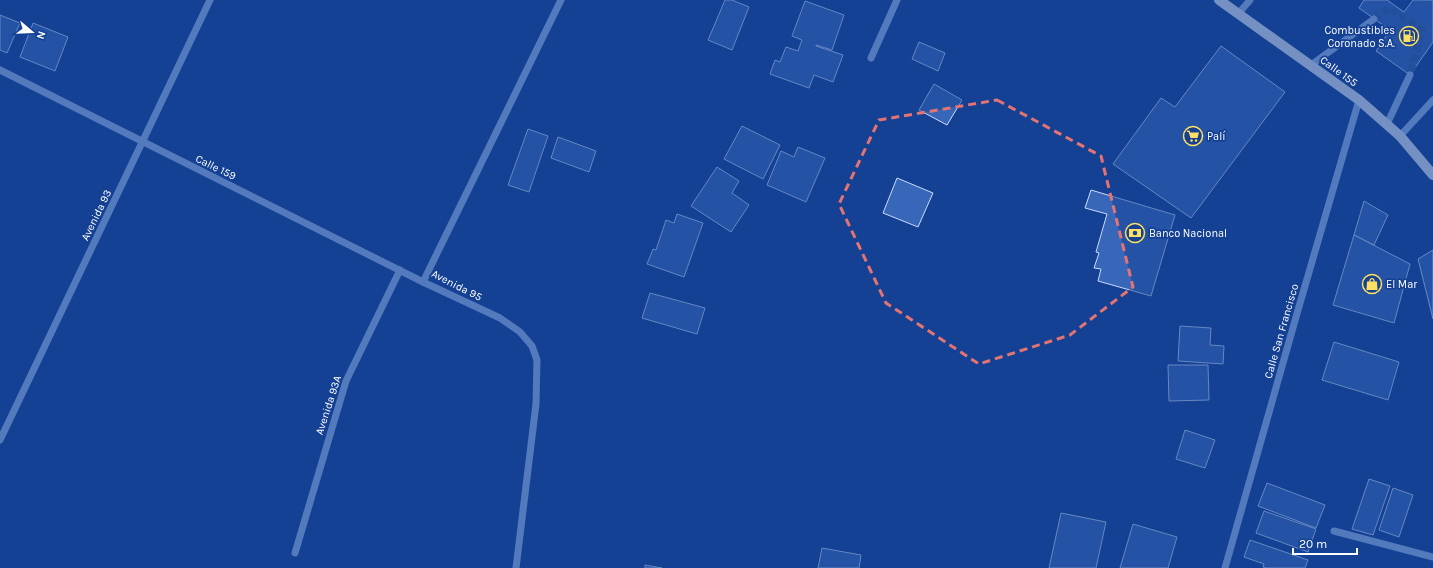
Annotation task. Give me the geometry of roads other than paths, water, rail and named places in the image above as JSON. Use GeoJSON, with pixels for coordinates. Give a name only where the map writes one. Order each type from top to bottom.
{"type":"FeatureCollection","features":[{"type":"Feature","properties":{"kind":"main road","name":"Calle 155"},"geometry":{"type":"LineString","coordinates":[[1219,0],[1359,100],[1400,136],[1433,176]]}},
{"type":"Feature","properties":{"kind":"street","name":"Avenida 93"},"geometry":{"type":"LineString","coordinates":[[0,440],[210,0]]}},
{"type":"Feature","properties":{"kind":"street","name":"Avenida 95"},"geometry":{"type":"LineString","coordinates":[[516,568],[536,404],[536,360],[532,346],[520,332],[500,318],[423,282],[561,0]]}},
{"type":"Feature","properties":{"kind":"street"},"geometry":{"type":"LineString","coordinates":[[871,58],[897,0]]}},
{"type":"Feature","properties":{"kind":"street"},"geometry":{"type":"LineString","coordinates":[[1238,13],[1250,0]]}},
{"type":"Feature","properties":{"kind":"street"},"geometry":{"type":"LineString","coordinates":[[1311,65],[1374,19]]}},
{"type":"Feature","properties":{"kind":"street","name":"Calle 159"},"geometry":{"type":"LineString","coordinates":[[0,70],[423,282]]}},
{"type":"Feature","properties":{"kind":"street"},"geometry":{"type":"LineString","coordinates":[[1387,124],[1410,75]]}},
{"type":"Feature","properties":{"kind":"street","name":"Calle San Francisco"},"geometry":{"type":"LineString","coordinates":[[1225,568],[1359,100]]}},
{"type":"Feature","properties":{"kind":"street"},"geometry":{"type":"LineString","coordinates":[[1400,136],[1433,100]]}},
{"type":"Feature","properties":{"kind":"street","name":"Avenida 93A"},"geometry":{"type":"LineString","coordinates":[[294,553],[346,381],[400,270]]}},
{"type":"Feature","properties":{"kind":"street"},"geometry":{"type":"LineString","coordinates":[[1334,531],[1433,557]]}},
{"type":"Feature","properties":{"kind":"tunnel"},"geometry":{"type":"LineString","coordinates":[[1374,19],[1389,8],[1422,30],[1410,75]]}},
{"type":"Feature","properties":{"kind":"place","name":"Combustibles Coronado S.A."},"geometry":{"type":"Point","coordinates":[1409,36]}},
{"type":"Feature","properties":{"kind":"place","name":"Palí"},"geometry":{"type":"Point","coordinates":[1193,136]}},
{"type":"Feature","properties":{"kind":"place","name":"Banco Nacional"},"geometry":{"type":"Point","coordinates":[1135,233]}},
{"type":"Feature","properties":{"kind":"place","name":"El Mar"},"geometry":{"type":"Point","coordinates":[1372,284]}}]}
